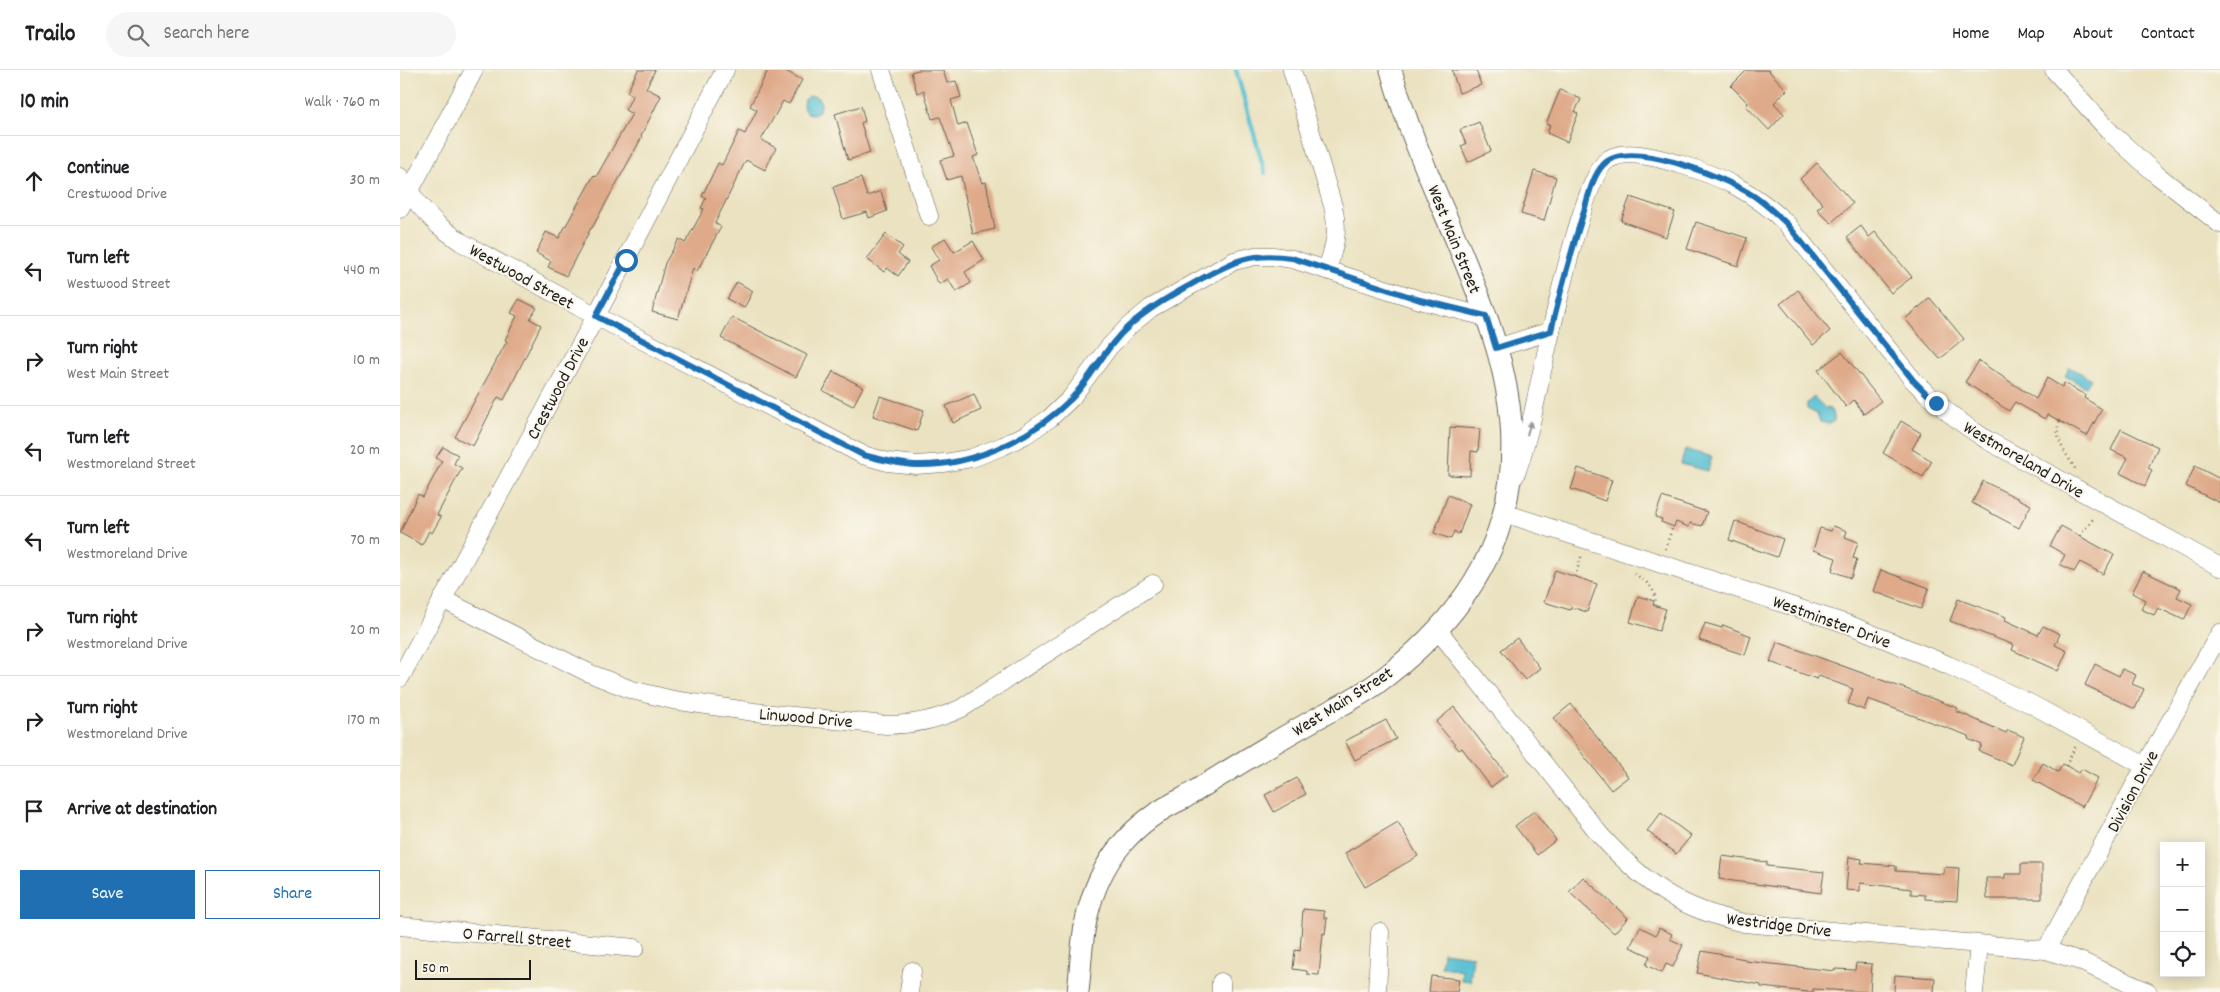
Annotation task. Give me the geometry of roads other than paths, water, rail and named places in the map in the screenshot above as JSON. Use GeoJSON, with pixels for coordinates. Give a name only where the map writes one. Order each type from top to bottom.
{"type":"FeatureCollection","features":[{"type":"Feature","properties":{"kind":"main road","name":"West Main Street"},"geometry":{"type":"LineString","coordinates":[[1078,992],[1086,918],[1092,897],[1104,869],[1116,850],[1131,832],[1148,817],[1184,798],[1375,685],[1410,657],[1438,630],[1462,602],[1478,577],[1491,551],[1504,513],[1510,491],[1510,422],[1506,390],[1496,348],[1486,316],[1412,132],[1391,70]]}},
{"type":"Feature","properties":{"kind":"street"},"geometry":{"type":"LineString","coordinates":[[400,209],[474,70]]}},
{"type":"Feature","properties":{"kind":"street","name":"Crestwood Drive"},"geometry":{"type":"LineString","coordinates":[[400,678],[596,316],[725,70]]}},
{"type":"Feature","properties":{"kind":"street"},"geometry":{"type":"LineString","coordinates":[[881,70],[929,216]]}},
{"type":"Feature","properties":{"kind":"street"},"geometry":{"type":"LineString","coordinates":[[1292,70],[1337,224],[1337,239],[1327,270]]}},
{"type":"Feature","properties":{"kind":"street"},"geometry":{"type":"LineString","coordinates":[[2054,70],[2112,134],[2157,175],[2220,224]]}},
{"type":"Feature","properties":{"kind":"street","name":"Westmoreland Drive"},"geometry":{"type":"LineString","coordinates":[[1510,491],[1532,420],[1566,269],[1587,200],[1601,166],[1608,159],[1620,155],[1635,155],[1666,160],[1699,170],[1750,193],[1768,206],[1787,224],[1913,380],[1960,423],[1987,440],[2220,567]]}},
{"type":"Feature","properties":{"kind":"street","name":"Westwood Street"},"geometry":{"type":"LineString","coordinates":[[400,177],[409,192],[438,225],[461,242],[596,316],[863,455],[888,462],[916,465],[972,458],[1025,435],[1050,418],[1072,398],[1109,347],[1129,326],[1165,299],[1234,261],[1254,256],[1292,258],[1420,300],[1486,316]]}},
{"type":"Feature","properties":{"kind":"street"},"geometry":{"type":"LineString","coordinates":[[1496,348],[1551,331]]}},
{"type":"Feature","properties":{"kind":"street","name":"Westminster Drive"},"geometry":{"type":"LineString","coordinates":[[1504,513],[1850,624],[1948,665],[2083,731],[2145,766]]}},
{"type":"Feature","properties":{"kind":"street","name":"Linwood Drive"},"geometry":{"type":"LineString","coordinates":[[442,599],[589,673],[632,690],[673,700],[754,712],[886,725],[906,725],[930,720],[962,708],[1153,584]]}},
{"type":"Feature","properties":{"kind":"street","name":"Westridge Drive"},"geometry":{"type":"LineString","coordinates":[[1438,630],[1601,836],[1626,864],[1647,882],[1671,897],[1703,912],[1744,923],[2046,950],[2080,961],[2148,992]]}},
{"type":"Feature","properties":{"kind":"street","name":"Division Drive"},"geometry":{"type":"LineString","coordinates":[[2046,950],[2145,766],[2220,633]]}},
{"type":"Feature","properties":{"kind":"street","name":"O Farrell Street"},"geometry":{"type":"LineString","coordinates":[[400,926],[635,948]]}},
{"type":"Feature","properties":{"kind":"street"},"geometry":{"type":"LineString","coordinates":[[1378,992],[1380,932]]}},
{"type":"Feature","properties":{"kind":"street"},"geometry":{"type":"LineString","coordinates":[[1974,992],[1979,945]]}},
{"type":"Feature","properties":{"kind":"street"},"geometry":{"type":"LineString","coordinates":[[909,992],[912,971]]}},
{"type":"Feature","properties":{"kind":"water"},"geometry":{"type":"Polygon","coordinates":[[[812,96],[818,99],[821,105],[818,111],[812,114],[806,111],[803,105],[806,99],[812,96]]]}},
{"type":"Feature","properties":{"kind":"water"},"geometry":{"type":"Polygon","coordinates":[[[2070,367],[2091,379],[2086,387],[2065,376],[2070,367]]]}},
{"type":"Feature","properties":{"kind":"water"},"geometry":{"type":"Polygon","coordinates":[[[1814,397],[1825,408],[1830,409],[1834,415],[1834,421],[1829,424],[1820,422],[1817,414],[1807,409],[1807,403],[1814,397]]]}},
{"type":"Feature","properties":{"kind":"water"},"geometry":{"type":"Polygon","coordinates":[[[1685,449],[1712,457],[1708,471],[1681,464],[1685,449]]]}},
{"type":"Feature","properties":{"kind":"water"},"geometry":{"type":"Polygon","coordinates":[[[1443,952],[1473,956],[1470,981],[1461,980],[1462,970],[1441,967],[1443,952]]]}},
{"type":"Feature","properties":{"kind":"waterway"},"geometry":{"type":"LineString","coordinates":[[1236,70],[1265,173]]}}]}
